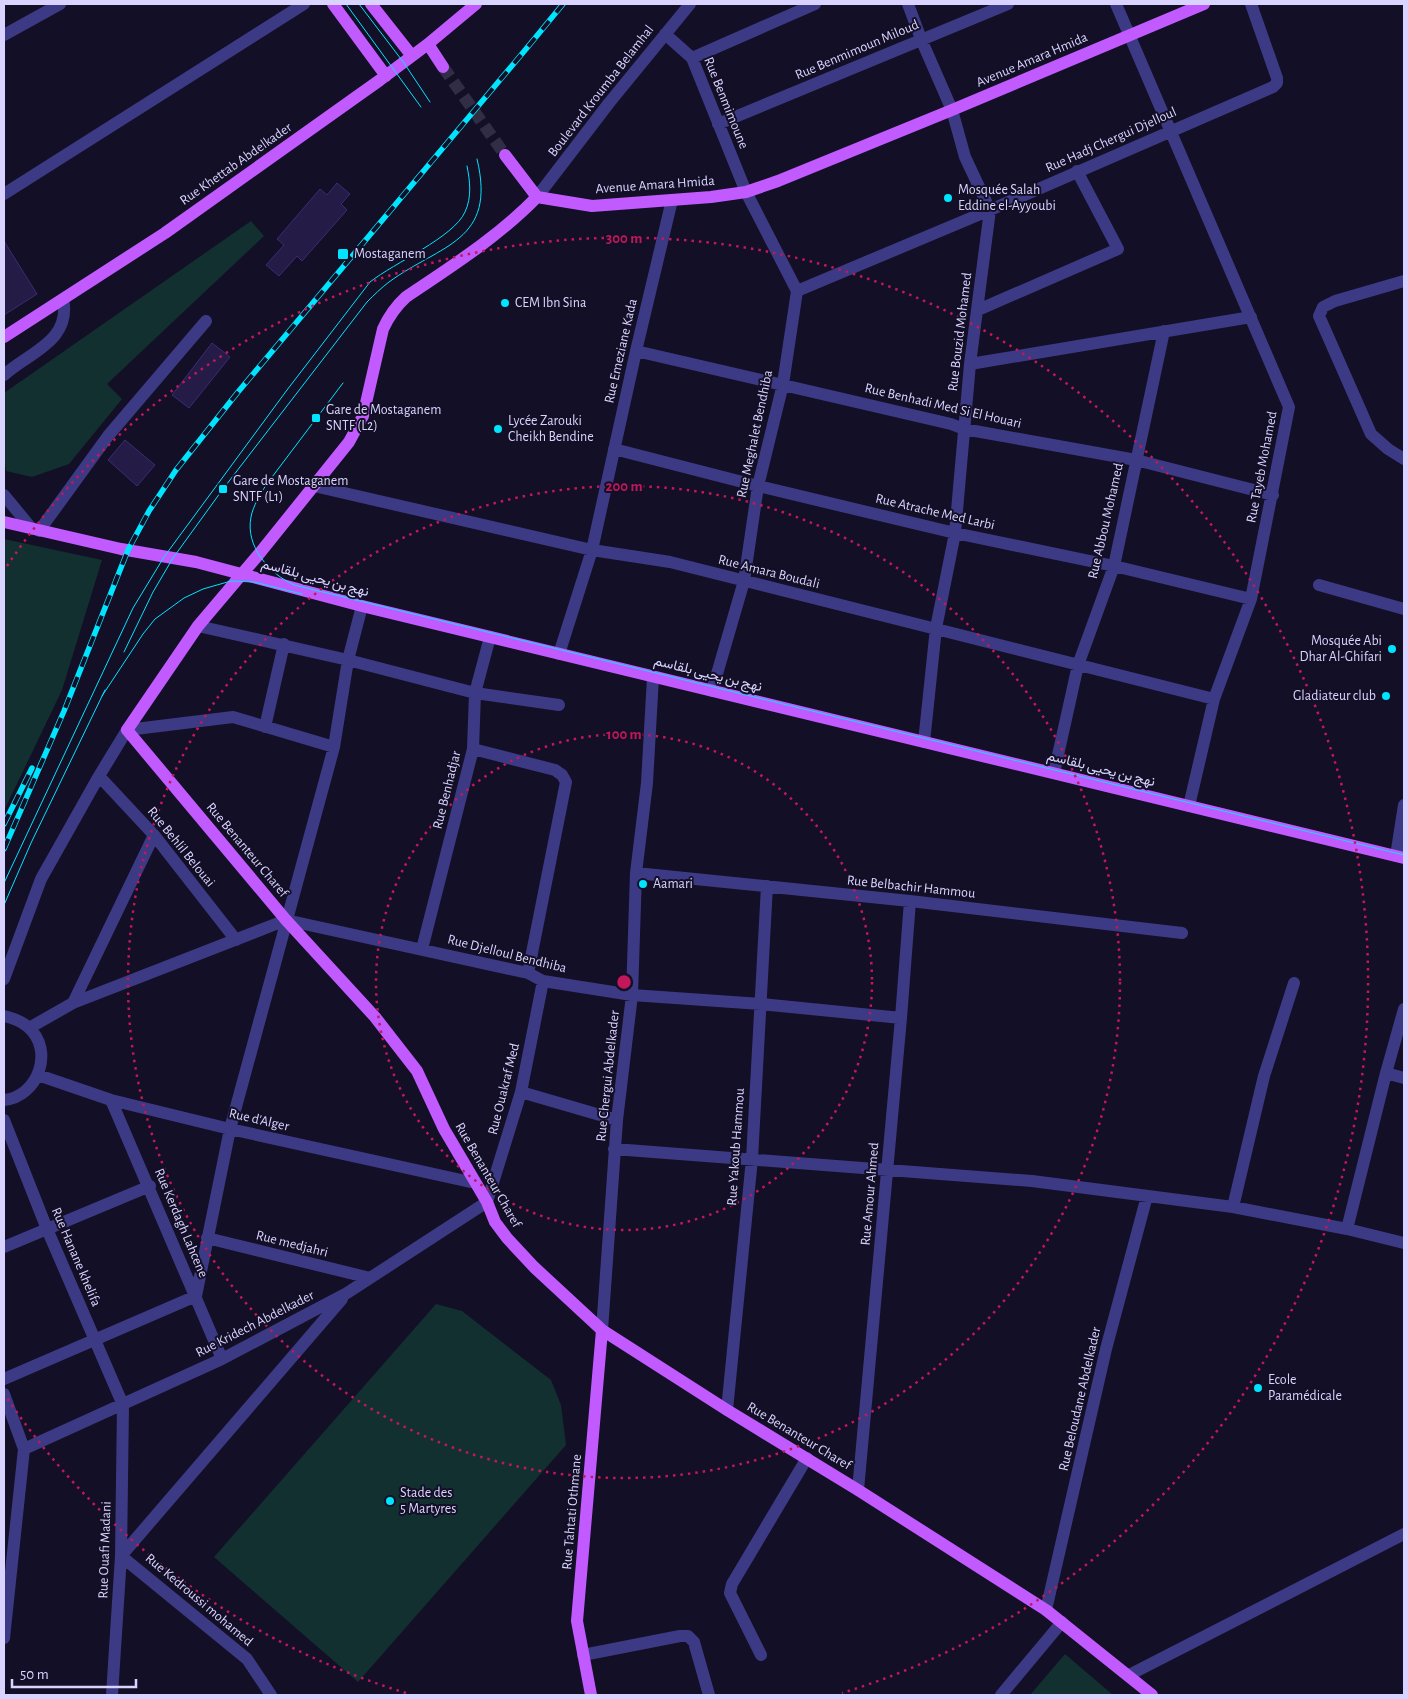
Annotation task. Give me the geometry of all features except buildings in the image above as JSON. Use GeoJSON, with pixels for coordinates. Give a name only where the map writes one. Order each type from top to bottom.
{"type":"FeatureCollection","features":[{"type":"Feature","properties":{"kind":"main road"},"geometry":{"type":"LineString","coordinates":[[333,4],[386,76]]}},
{"type":"Feature","properties":{"kind":"main road"},"geometry":{"type":"LineString","coordinates":[[371,4],[412,56]]}},
{"type":"Feature","properties":{"kind":"main road","name":"Rue Khettab Abdelkader"},"geometry":{"type":"LineString","coordinates":[[4,337],[165,233],[386,76],[476,4]]}},
{"type":"Feature","properties":{"kind":"main road","name":"Avenue Amara Hmida"},"geometry":{"type":"LineString","coordinates":[[537,197],[592,206],[710,197],[746,192],[778,181],[952,110],[1204,4]]}},
{"type":"Feature","properties":{"kind":"main road"},"geometry":{"type":"LineString","coordinates":[[428,44],[444,66]]}},
{"type":"Feature","properties":{"kind":"main road"},"geometry":{"type":"LineString","coordinates":[[127,730],[198,626],[349,442],[363,416],[383,329],[395,307],[406,297],[484,245],[517,218],[537,197],[505,154]]}},
{"type":"Feature","properties":{"kind":"main road","name":"نهج بن يحيى بلقاسم"},"geometry":{"type":"LineString","coordinates":[[4,522],[121,549],[196,562],[362,606],[1400,857]]}},
{"type":"Feature","properties":{"kind":"main road","name":"Rue Benanteur Charef"},"geometry":{"type":"LineString","coordinates":[[127,730],[286,920],[375,1017],[418,1071],[444,1129],[487,1202],[495,1222],[506,1238],[534,1267],[602,1330],[1046,1610],[1152,1695]]}},
{"type":"Feature","properties":{"kind":"main road","name":"Rue Tahtati Othmane"},"geometry":{"type":"LineString","coordinates":[[591,1695],[578,1622],[602,1330]]}},
{"type":"Feature","properties":{"kind":"street"},"geometry":{"type":"LineString","coordinates":[[4,35],[60,4]]}},
{"type":"Feature","properties":{"kind":"street"},"geometry":{"type":"LineString","coordinates":[[4,194],[304,4]]}},
{"type":"Feature","properties":{"kind":"street","name":"Boulevard Kroumba Belamhal"},"geometry":{"type":"LineString","coordinates":[[537,197],[609,103],[690,4]]}},
{"type":"Feature","properties":{"kind":"street"},"geometry":{"type":"LineString","coordinates":[[692,58],[815,4]]}},
{"type":"Feature","properties":{"kind":"street"},"geometry":{"type":"LineString","coordinates":[[908,4],[952,110],[965,157],[990,210]]}},
{"type":"Feature","properties":{"kind":"street","name":"Rue Benmimoun Miloud"},"geometry":{"type":"LineString","coordinates":[[718,124],[1008,4]]}},
{"type":"Feature","properties":{"kind":"street"},"geometry":{"type":"LineString","coordinates":[[1116,4],[1130,35]]}},
{"type":"Feature","properties":{"kind":"street","name":"Rue Hadj Chergui Djelloul"},"geometry":{"type":"LineString","coordinates":[[797,291],[990,210],[1273,87],[1277,83],[1277,78],[1251,4]]}},
{"type":"Feature","properties":{"kind":"street","name":"Rue Benmimoune"},"geometry":{"type":"LineString","coordinates":[[665,34],[692,58],[746,192]]}},
{"type":"Feature","properties":{"kind":"street","name":"Rue Tayeb Mohamed"},"geometry":{"type":"LineString","coordinates":[[1130,35],[1289,406],[1251,599],[1214,699],[1189,806]]}},
{"type":"Feature","properties":{"kind":"street"},"geometry":{"type":"LineString","coordinates":[[978,310],[1118,250],[1077,172]]}},
{"type":"Feature","properties":{"kind":"street"},"geometry":{"type":"LineString","coordinates":[[746,192],[797,291]]}},
{"type":"Feature","properties":{"kind":"street","name":"Rue Emeziane Kada"},"geometry":{"type":"LineString","coordinates":[[559,654],[592,550],[672,200]]}},
{"type":"Feature","properties":{"kind":"street","name":"Rue Bouzid Mohamed"},"geometry":{"type":"LineString","coordinates":[[924,742],[936,628],[955,534],[970,364],[990,210]]}},
{"type":"Feature","properties":{"kind":"street"},"geometry":{"type":"LineString","coordinates":[[1404,281],[1335,301],[1323,307],[1319,316],[1371,434],[1388,449],[1404,459]]}},
{"type":"Feature","properties":{"kind":"street","name":"Rue Meghalet Bendhiba"},"geometry":{"type":"LineString","coordinates":[[712,691],[744,581],[758,486],[783,384],[797,291]]}},
{"type":"Feature","properties":{"kind":"street"},"geometry":{"type":"LineString","coordinates":[[4,376],[12,368],[47,344],[57,333],[64,316],[65,307],[63,299]]}},
{"type":"Feature","properties":{"kind":"street"},"geometry":{"type":"LineString","coordinates":[[970,364],[1251,317]]}},
{"type":"Feature","properties":{"kind":"street"},"geometry":{"type":"LineString","coordinates":[[4,495],[15,511],[35,530],[108,436],[206,321]]}},
{"type":"Feature","properties":{"kind":"street","name":"Rue Abbou Mohamed"},"geometry":{"type":"LineString","coordinates":[[1054,773],[1078,665],[1114,566],[1164,331]]}},
{"type":"Feature","properties":{"kind":"street","name":"Rue Benhadi Med Si El Houari"},"geometry":{"type":"LineString","coordinates":[[636,352],[783,384],[951,424],[964,429],[1136,460],[1272,495]]}},
{"type":"Feature","properties":{"kind":"street","name":"Rue Atrache Med Larbi"},"geometry":{"type":"LineString","coordinates":[[614,448],[758,486],[955,534],[1114,566],[1251,599]]}},
{"type":"Feature","properties":{"kind":"street","name":"Rue Amara Boudali"},"geometry":{"type":"LineString","coordinates":[[314,486],[592,550],[670,562],[1214,699]]}},
{"type":"Feature","properties":{"kind":"street"},"geometry":{"type":"LineString","coordinates":[[1319,585],[1404,609]]}},
{"type":"Feature","properties":{"kind":"street"},"geometry":{"type":"LineString","coordinates":[[4,1378],[196,1296],[230,1129],[334,747],[348,660],[362,606]]}},
{"type":"Feature","properties":{"kind":"street"},"geometry":{"type":"LineString","coordinates":[[198,626],[284,644],[475,693],[559,705]]}},
{"type":"Feature","properties":{"kind":"street","name":"Rue Benhadjar"},"geometry":{"type":"LineString","coordinates":[[422,949],[473,749],[475,693],[490,637]]}},
{"type":"Feature","properties":{"kind":"street"},"geometry":{"type":"LineString","coordinates":[[264,727],[284,644]]}},
{"type":"Feature","properties":{"kind":"street","name":"Rue Chergui Abdelkader"},"geometry":{"type":"LineString","coordinates":[[602,1330],[614,1149],[632,995],[636,873],[647,784],[653,677]]}},
{"type":"Feature","properties":{"kind":"street"},"geometry":{"type":"LineString","coordinates":[[4,979],[41,879],[127,730],[233,718],[334,747]]}},
{"type":"Feature","properties":{"kind":"street"},"geometry":{"type":"LineString","coordinates":[[473,749],[555,770],[562,775],[566,782],[528,973]]}},
{"type":"Feature","properties":{"kind":"street","name":"Rue Behlil Belouai"},"geometry":{"type":"LineString","coordinates":[[99,776],[154,835],[236,940]]}},
{"type":"Feature","properties":{"kind":"street"},"geometry":{"type":"LineString","coordinates":[[1400,857],[1404,805]]}},
{"type":"Feature","properties":{"kind":"street"},"geometry":{"type":"LineString","coordinates":[[73,1003],[154,835]]}},
{"type":"Feature","properties":{"kind":"street","name":"Rue Belbachir Hammou"},"geometry":{"type":"LineString","coordinates":[[636,873],[1182,933]]}},
{"type":"Feature","properties":{"kind":"street","name":"Rue Yakoub Hammou"},"geometry":{"type":"LineString","coordinates":[[727,1410],[752,1159],[767,886]]}},
{"type":"Feature","properties":{"kind":"street","name":"Rue Amour Ahmed"},"geometry":{"type":"LineString","coordinates":[[858,1490],[902,1018],[910,902]]}},
{"type":"Feature","properties":{"kind":"street"},"geometry":{"type":"LineString","coordinates":[[30,1028],[73,1003],[286,920]]}},
{"type":"Feature","properties":{"kind":"street","name":"Rue Djelloul Bendhiba"},"geometry":{"type":"LineString","coordinates":[[286,920],[528,973],[543,981],[632,995],[761,1004],[902,1018]]}},
{"type":"Feature","properties":{"kind":"street","name":"Rue Ouakraf Med"},"geometry":{"type":"LineString","coordinates":[[487,1202],[521,1092],[543,981]]}},
{"type":"Feature","properties":{"kind":"street"},"geometry":{"type":"LineString","coordinates":[[1233,1207],[1264,1076],[1294,983]]}},
{"type":"Feature","properties":{"kind":"street"},"geometry":{"type":"LineString","coordinates":[[1348,1229],[1386,1073],[1404,1009]]}},
{"type":"Feature","properties":{"kind":"street"},"geometry":{"type":"LineString","coordinates":[[4,1016],[18,1020],[30,1028],[37,1038],[41,1050],[42,1063],[38,1075],[31,1086],[21,1094],[9,1100],[4,1100]]}},
{"type":"Feature","properties":{"kind":"street"},"geometry":{"type":"LineString","coordinates":[[1386,1073],[1404,1078]]}},
{"type":"Feature","properties":{"kind":"street","name":"Rue d'Alger"},"geometry":{"type":"LineString","coordinates":[[38,1075],[111,1100],[230,1129],[475,1183]]}},
{"type":"Feature","properties":{"kind":"street"},"geometry":{"type":"LineString","coordinates":[[521,1092],[617,1120]]}},
{"type":"Feature","properties":{"kind":"street","name":"Rue Kerdagh Lahcene"},"geometry":{"type":"LineString","coordinates":[[111,1100],[150,1186],[222,1359]]}},
{"type":"Feature","properties":{"kind":"street","name":"Rue Hanane khelifa"},"geometry":{"type":"LineString","coordinates":[[4,1120],[123,1405]]}},
{"type":"Feature","properties":{"kind":"street"},"geometry":{"type":"LineString","coordinates":[[614,1149],[1032,1182],[1233,1207],[1348,1229],[1404,1243]]}},
{"type":"Feature","properties":{"kind":"street"},"geometry":{"type":"LineString","coordinates":[[4,1246],[150,1186]]}},
{"type":"Feature","properties":{"kind":"street","name":"Rue Beloudane Abdelkader"},"geometry":{"type":"LineString","coordinates":[[1046,1610],[1106,1349],[1147,1196]]}},
{"type":"Feature","properties":{"kind":"street","name":"Rue Kridech Abdelkader"},"geometry":{"type":"LineString","coordinates":[[24,1449],[222,1359],[347,1293],[487,1202]]}},
{"type":"Feature","properties":{"kind":"street","name":"Rue medjahri"},"geometry":{"type":"LineString","coordinates":[[207,1238],[370,1278]]}},
{"type":"Feature","properties":{"kind":"street"},"geometry":{"type":"LineString","coordinates":[[121,1556],[347,1293]]}},
{"type":"Feature","properties":{"kind":"street"},"geometry":{"type":"LineString","coordinates":[[4,1394],[24,1449],[4,1638]]}},
{"type":"Feature","properties":{"kind":"street","name":"Rue Ouafi Madani"},"geometry":{"type":"LineString","coordinates":[[114,1694],[121,1556],[123,1405]]}},
{"type":"Feature","properties":{"kind":"street"},"geometry":{"type":"LineString","coordinates":[[761,1656],[730,1593],[732,1584],[807,1458]]}},
{"type":"Feature","properties":{"kind":"street"},"geometry":{"type":"LineString","coordinates":[[1129,1675],[1404,1534]]}},
{"type":"Feature","properties":{"kind":"street","name":"Rue Kedroussi mohamed"},"geometry":{"type":"LineString","coordinates":[[121,1556],[247,1659],[271,1695]]}},
{"type":"Feature","properties":{"kind":"street"},"geometry":{"type":"LineString","coordinates":[[1001,1695],[1062,1622]]}},
{"type":"Feature","properties":{"kind":"street"},"geometry":{"type":"LineString","coordinates":[[583,1655],[688,1636],[694,1642],[709,1695]]}},
{"type":"Feature","properties":{"kind":"green space"},"geometry":{"type":"Polygon","coordinates":[[[251,221],[264,236],[107,384],[122,399],[69,464],[32,477],[6,471],[4,457],[4,393],[251,221]]]}},
{"type":"Feature","properties":{"kind":"green space"},"geometry":{"type":"Polygon","coordinates":[[[4,539],[102,560],[62,690],[4,811],[4,539]]]}},
{"type":"Feature","properties":{"kind":"green space","name":"Stade des 5 Martyres"},"geometry":{"type":"Polygon","coordinates":[[[436,1304],[462,1311],[551,1380],[561,1405],[566,1445],[358,1682],[214,1557],[436,1304]]]}},
{"type":"Feature","properties":{"kind":"green space"},"geometry":{"type":"Polygon","coordinates":[[[1065,1654],[1113,1695],[1030,1695],[1065,1654]]]}},
{"type":"Feature","properties":{"kind":"tunnel"},"geometry":{"type":"LineString","coordinates":[[443,67],[505,155]]}},
{"type":"Feature","properties":{"kind":"tram line"},"geometry":{"type":"LineString","coordinates":[[346,4],[421,107]]}},
{"type":"Feature","properties":{"kind":"tram line"},"geometry":{"type":"LineString","coordinates":[[359,4],[404,63],[430,102]]}},
{"type":"Feature","properties":{"kind":"tram line"},"geometry":{"type":"LineString","coordinates":[[124,652],[153,592],[173,558],[223,489],[367,302],[389,282],[460,237],[472,224],[479,208],[481,187],[477,159]]}},
{"type":"Feature","properties":{"kind":"tram line"},"geometry":{"type":"LineString","coordinates":[[4,883],[133,608],[164,557],[287,390],[370,282],[436,240],[459,221],[465,212],[470,195],[467,166]]}},
{"type":"Feature","properties":{"kind":"tram line"},"geometry":{"type":"LineString","coordinates":[[343,383],[266,485],[251,517],[252,539],[261,558],[276,574],[294,585],[1404,855]]}},
{"type":"Feature","properties":{"kind":"tram line"},"geometry":{"type":"LineString","coordinates":[[102,696],[155,619],[184,598],[203,589],[231,581],[254,582],[302,594]]}},
{"type":"Feature","properties":{"kind":"tram line"},"geometry":{"type":"LineString","coordinates":[[4,905],[31,843],[105,690]]}},
{"type":"Feature","properties":{"kind":"railway"},"geometry":{"type":"LineString","coordinates":[[4,849],[64,711],[128,550],[149,511],[176,470],[238,392],[563,4]]}},
{"type":"Feature","properties":{"kind":"railway"},"geometry":{"type":"LineString","coordinates":[[4,824],[32,768]]}},
{"type":"Feature","properties":{"kind":"place","name":"Mosquée Salah Eddine el-Ayyoubi"},"geometry":{"type":"Point","coordinates":[948,198]}},
{"type":"Feature","properties":{"kind":"place","name":"Mostaganem"},"geometry":{"type":"Point","coordinates":[343,254]}},
{"type":"Feature","properties":{"kind":"place","name":"CEM Ibn Sina"},"geometry":{"type":"Point","coordinates":[505,303]}},
{"type":"Feature","properties":{"kind":"place","name":"Gare de Mostaganem SNTF (L2)"},"geometry":{"type":"Point","coordinates":[316,418]}},
{"type":"Feature","properties":{"kind":"place","name":"Lycée Zarouki Cheikh Bendine"},"geometry":{"type":"Point","coordinates":[498,429]}},
{"type":"Feature","properties":{"kind":"place","name":"Gare de Mostaganem SNTF (L1)"},"geometry":{"type":"Point","coordinates":[223,489]}},
{"type":"Feature","properties":{"kind":"place","name":"Mosquée Abi Dhar Al-Ghifari"},"geometry":{"type":"Point","coordinates":[1392,649]}},
{"type":"Feature","properties":{"kind":"place","name":"Gladiateur club"},"geometry":{"type":"Point","coordinates":[1386,696]}},
{"type":"Feature","properties":{"kind":"place","name":"Aamari"},"geometry":{"type":"Point","coordinates":[643,884]}},
{"type":"Feature","properties":{"kind":"place","name":"Ecole Paramédicale"},"geometry":{"type":"Point","coordinates":[1258,1388]}},
{"type":"Feature","properties":{"kind":"place","name":"Stade des 5 Martyres"},"geometry":{"type":"Point","coordinates":[390,1501]}}]}
